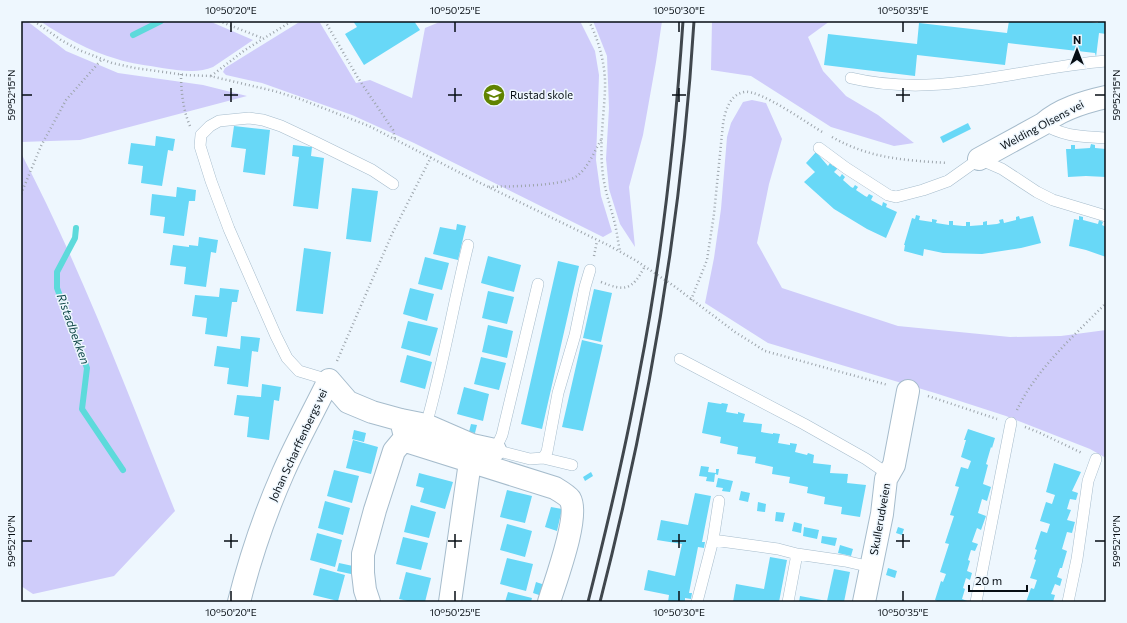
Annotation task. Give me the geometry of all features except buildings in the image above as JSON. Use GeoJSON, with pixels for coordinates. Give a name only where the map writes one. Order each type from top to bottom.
{"type":"FeatureCollection","features":[{"type":"Feature","properties":{"kind":"street","name":"Welding Olsens vei"},"geometry":{"type":"LineString","coordinates":[[979,159],[1043,124],[1048,119],[1082,102],[1106,97]]}},
{"type":"Feature","properties":{"kind":"street"},"geometry":{"type":"LineString","coordinates":[[329,380],[348,402],[372,412],[403,429],[426,425],[472,445],[495,450]]}},
{"type":"Feature","properties":{"kind":"street","name":"Johan Scharffenbergs vei"},"geometry":{"type":"LineString","coordinates":[[239,602],[244,581],[262,526],[283,474],[329,380]]}},
{"type":"Feature","properties":{"kind":"street","name":"Skullerudveien"},"geometry":{"type":"LineString","coordinates":[[864,602],[882,514],[886,479],[894,465],[908,391]]}},
{"type":"Feature","properties":{"kind":"street"},"geometry":{"type":"LineString","coordinates":[[403,429],[406,441],[555,488],[569,498],[572,505],[570,532],[549,602]]}},
{"type":"Feature","properties":{"kind":"street"},"geometry":{"type":"LineString","coordinates":[[369,602],[365,590],[363,554],[375,510],[394,451],[403,429]]}},
{"type":"Feature","properties":{"kind":"street"},"geometry":{"type":"LineString","coordinates":[[450,602],[470,462]]}},
{"type":"Feature","properties":{"kind":"lane"},"geometry":{"type":"LineString","coordinates":[[851,78],[888,85],[944,85],[996,78],[1066,65],[1106,61]]}},
{"type":"Feature","properties":{"kind":"lane"},"geometry":{"type":"LineString","coordinates":[[329,380],[299,371],[287,358],[278,341],[229,229],[210,181],[200,146],[202,135],[210,126],[219,121],[249,118],[263,120],[281,126],[322,145],[372,170],[393,184]]}},
{"type":"Feature","properties":{"kind":"lane"},"geometry":{"type":"LineString","coordinates":[[1043,124],[1055,131],[1071,136],[1106,138]]}},
{"type":"Feature","properties":{"kind":"lane"},"geometry":{"type":"LineString","coordinates":[[819,148],[846,168],[888,195],[896,197],[923,190],[948,181],[979,159],[1002,169],[1020,182],[1053,200],[1106,216]]}},
{"type":"Feature","properties":{"kind":"lane"},"geometry":{"type":"LineString","coordinates":[[426,425],[434,397],[455,296],[468,245]]}},
{"type":"Feature","properties":{"kind":"lane"},"geometry":{"type":"LineString","coordinates":[[543,458],[547,452],[558,393],[575,335],[589,274]]}},
{"type":"Feature","properties":{"kind":"lane"},"geometry":{"type":"LineString","coordinates":[[538,284],[502,435],[495,450],[530,459],[543,458],[572,465]]}},
{"type":"Feature","properties":{"kind":"lane"},"geometry":{"type":"LineString","coordinates":[[680,359],[804,424],[866,459],[882,470],[886,479]]}},
{"type":"Feature","properties":{"kind":"lane"},"geometry":{"type":"LineString","coordinates":[[976,602],[1011,423]]}},
{"type":"Feature","properties":{"kind":"lane"},"geometry":{"type":"LineString","coordinates":[[1068,602],[1088,481],[1096,459]]}},
{"type":"Feature","properties":{"kind":"lane"},"geometry":{"type":"LineString","coordinates":[[697,602],[713,540],[719,501]]}},
{"type":"Feature","properties":{"kind":"lane"},"geometry":{"type":"LineString","coordinates":[[713,540],[778,549],[797,554],[845,561],[871,567]]}},
{"type":"Feature","properties":{"kind":"lane"},"geometry":{"type":"LineString","coordinates":[[788,602],[797,554]]}},
{"type":"Feature","properties":{"kind":"path"},"geometry":{"type":"LineString","coordinates":[[34,21],[79,50],[102,59],[135,68],[210,76],[274,91],[300,99],[369,126],[645,266],[735,332],[765,351],[908,391],[1011,423],[1038,432],[1096,459]]}},
{"type":"Feature","properties":{"kind":"path"},"geometry":{"type":"LineString","coordinates":[[219,21],[263,39]]}},
{"type":"Feature","properties":{"kind":"path"},"geometry":{"type":"LineString","coordinates":[[210,76],[224,65],[292,21]]}},
{"type":"Feature","properties":{"kind":"path"},"geometry":{"type":"LineString","coordinates":[[325,21],[358,78],[393,130],[396,139]]}},
{"type":"Feature","properties":{"kind":"path"},"geometry":{"type":"LineString","coordinates":[[589,21],[595,34],[603,65],[605,88],[602,164],[605,188],[615,225],[620,252]]}},
{"type":"Feature","properties":{"kind":"path"},"geometry":{"type":"LineString","coordinates":[[21,194],[40,146],[66,100],[102,59]]}},
{"type":"Feature","properties":{"kind":"path"},"geometry":{"type":"LineString","coordinates":[[181,74],[181,87],[187,118],[191,126],[202,135]]}},
{"type":"Feature","properties":{"kind":"path"},"geometry":{"type":"LineString","coordinates":[[691,300],[707,260],[714,214],[725,111],[737,95],[745,92],[763,96],[837,140],[875,155],[904,160],[950,163],[979,159]]}},
{"type":"Feature","properties":{"kind":"path"},"geometry":{"type":"LineString","coordinates":[[488,187],[554,184],[565,181],[577,176],[602,140]]}},
{"type":"Feature","properties":{"kind":"path"},"geometry":{"type":"LineString","coordinates":[[329,380],[404,209],[431,157]]}},
{"type":"Feature","properties":{"kind":"path"},"geometry":{"type":"LineString","coordinates":[[589,274],[613,287],[625,288],[636,281],[645,266]]}},
{"type":"Feature","properties":{"kind":"path"},"geometry":{"type":"LineString","coordinates":[[1011,423],[1031,385],[1064,346],[1106,303]]}},
{"type":"Feature","properties":{"kind":"shaded area"},"geometry":{"type":"Polygon","coordinates":[[[21,21],[27,21],[66,51],[118,73],[203,85],[247,96],[80,140],[21,142],[21,21]]]}},
{"type":"Feature","properties":{"kind":"shaded area"},"geometry":{"type":"Polygon","coordinates":[[[40,21],[209,21],[253,40],[213,67],[194,71],[181,70],[122,61],[107,56],[77,43],[40,21]]]}},
{"type":"Feature","properties":{"kind":"shaded area"},"geometry":{"type":"Polygon","coordinates":[[[301,21],[319,21],[356,83],[370,80],[412,98],[425,28],[442,21],[580,21],[595,51],[599,75],[596,160],[601,196],[612,232],[603,237],[414,143],[352,115],[262,83],[226,75],[223,72],[225,68],[301,21]]]}},
{"type":"Feature","properties":{"kind":"shaded area"},"geometry":{"type":"Polygon","coordinates":[[[593,21],[662,21],[643,135],[629,187],[635,247],[620,224],[609,189],[606,159],[609,108],[607,56],[593,21]]]}},
{"type":"Feature","properties":{"kind":"shaded area"},"geometry":{"type":"Polygon","coordinates":[[[712,21],[830,21],[808,37],[823,71],[846,96],[878,115],[914,143],[894,146],[831,127],[751,76],[711,70],[712,21]]]}},
{"type":"Feature","properties":{"kind":"shaded area"},"geometry":{"type":"Polygon","coordinates":[[[752,100],[766,103],[782,139],[769,184],[757,243],[782,288],[898,326],[1010,337],[1061,336],[1106,330],[1106,458],[1090,449],[1006,416],[768,343],[705,303],[714,258],[721,209],[727,137],[731,123],[743,102],[752,100]]]}},
{"type":"Feature","properties":{"kind":"shaded area"},"geometry":{"type":"Polygon","coordinates":[[[21,153],[43,196],[83,285],[121,375],[175,511],[114,576],[33,594],[21,586],[21,153]]]}},
{"type":"Feature","properties":{"kind":"waterway"},"geometry":{"type":"LineString","coordinates":[[133,35],[161,21]]}},
{"type":"Feature","properties":{"kind":"waterway","name":"Ristadbekken"},"geometry":{"type":"LineString","coordinates":[[76,228],[75,238],[57,272],[57,288],[87,368],[82,409],[123,470]]}},
{"type":"Feature","properties":{"kind":"railway"},"geometry":{"type":"LineString","coordinates":[[588,602],[628,432],[647,331],[667,199],[683,21]]}},
{"type":"Feature","properties":{"kind":"railway"},"geometry":{"type":"LineString","coordinates":[[600,602],[634,458],[661,314],[681,168],[689,95],[694,21]]}},
{"type":"Feature","properties":{"kind":"place","name":"Rustad skole"},"geometry":{"type":"Point","coordinates":[494,95]}}]}
